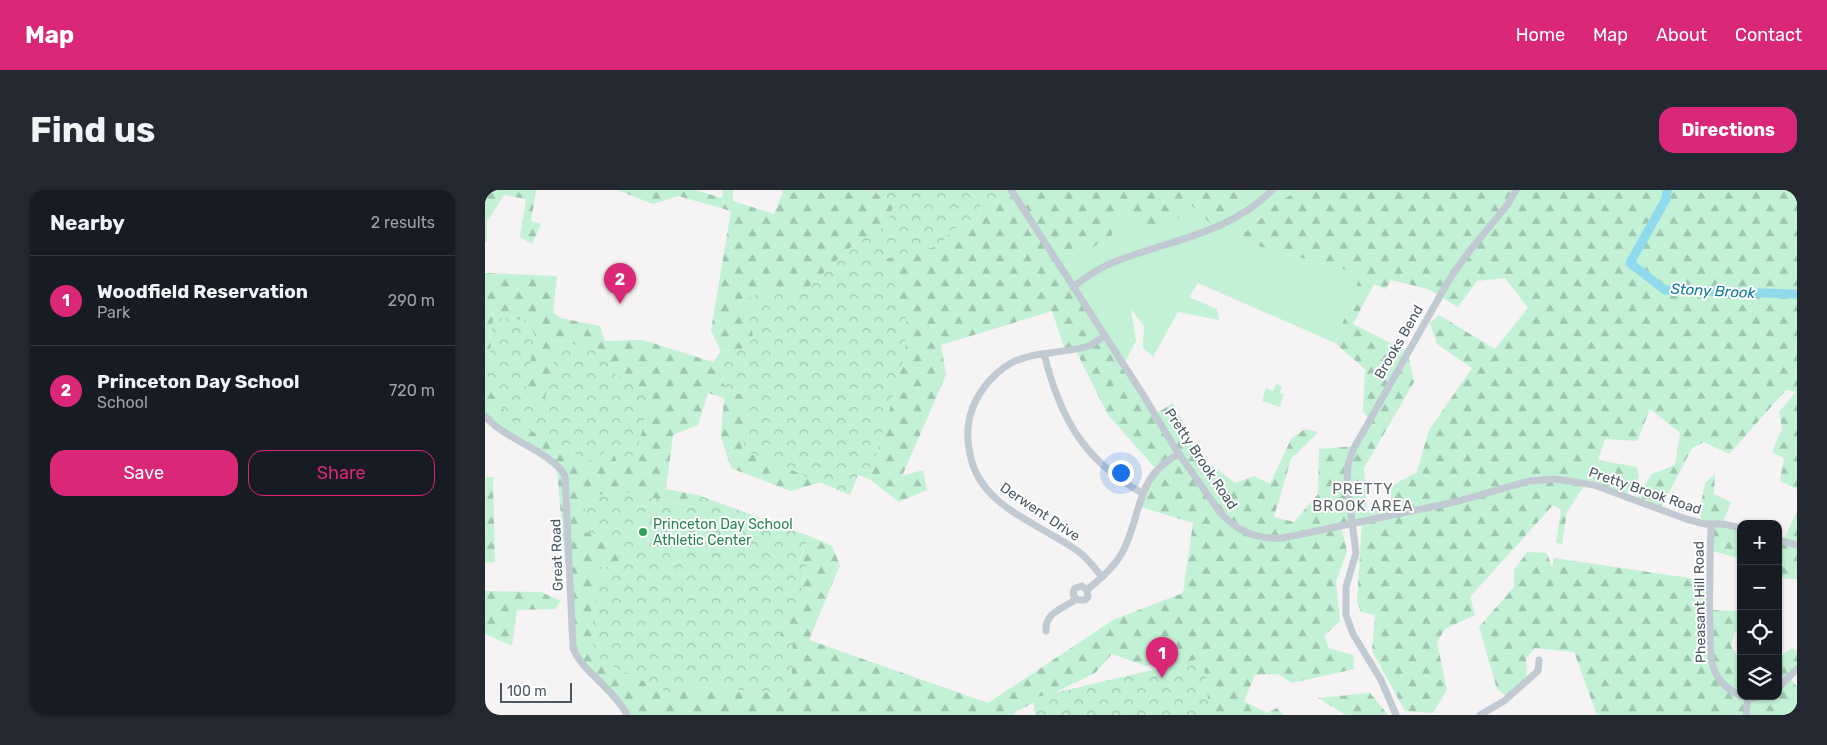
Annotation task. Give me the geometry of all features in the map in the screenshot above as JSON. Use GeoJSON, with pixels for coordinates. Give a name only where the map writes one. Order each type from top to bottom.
{"type":"FeatureCollection","features":[{"type":"Feature","properties":{"kind":"street","name":"Pretty Brook Road"},"geometry":{"type":"LineString","coordinates":[[1011,190],[1142,393],[1179,454],[1219,511],[1242,531],[1263,538],[1283,538],[1464,500],[1529,481],[1555,479],[1594,485],[1669,514],[1711,525],[1723,524],[1737,527]]}},
{"type":"Feature","properties":{"kind":"street"},"geometry":{"type":"LineString","coordinates":[[1073,287],[1097,271],[1119,260],[1223,225],[1246,212],[1273,190]]}},
{"type":"Feature","properties":{"kind":"street","name":"Brooks Bend"},"geometry":{"type":"LineString","coordinates":[[1396,715],[1381,680],[1353,634],[1347,615],[1346,587],[1356,553],[1347,473],[1354,448],[1449,280],[1468,253],[1508,204],[1516,190]]}},
{"type":"Feature","properties":{"kind":"street","name":"Derwent Drive"},"geometry":{"type":"LineString","coordinates":[[1102,577],[1079,552],[995,499],[982,484],[971,458],[968,440],[969,419],[981,391],[994,376],[1011,364],[1030,356],[1087,347],[1105,336]]}},
{"type":"Feature","properties":{"kind":"street"},"geometry":{"type":"LineString","coordinates":[[1044,354],[1061,408],[1076,434],[1107,469],[1142,493]]}},
{"type":"Feature","properties":{"kind":"street","name":"Great Road"},"geometry":{"type":"LineString","coordinates":[[485,416],[502,432],[554,462],[563,471],[565,476],[573,648],[577,656],[614,697],[627,715]]}},
{"type":"Feature","properties":{"kind":"street"},"geometry":{"type":"LineString","coordinates":[[1087,590],[1113,566],[1124,548],[1142,493],[1155,471],[1179,454]]}},
{"type":"Feature","properties":{"kind":"street","name":"Pheasant Hill Road"},"geometry":{"type":"LineString","coordinates":[[1711,525],[1709,603],[1711,659],[1715,672],[1723,684],[1737,694]]}},
{"type":"Feature","properties":{"kind":"street"},"geometry":{"type":"LineString","coordinates":[[1782,541],[1797,545]]}},
{"type":"Feature","properties":{"kind":"street"},"geometry":{"type":"LineString","coordinates":[[1046,631],[1046,623],[1052,614],[1076,599],[1080,601],[1085,600],[1088,596],[1084,586],[1077,587],[1073,592],[1076,599]]}},
{"type":"Feature","properties":{"kind":"street"},"geometry":{"type":"LineString","coordinates":[[1479,715],[1504,701],[1538,671],[1539,660]]}},
{"type":"Feature","properties":{"kind":"street"},"geometry":{"type":"LineString","coordinates":[[1782,684],[1797,669]]}},
{"type":"Feature","properties":{"kind":"street"},"geometry":{"type":"LineString","coordinates":[[1744,700],[1746,715]]}},
{"type":"Feature","properties":{"kind":"green space"},"geometry":{"type":"Polygon","coordinates":[[[485,190],[536,190],[531,221],[541,224],[532,244],[520,237],[526,199],[504,195],[487,222],[487,242],[485,242],[485,190]]]}},
{"type":"Feature","properties":{"kind":"green space"},"geometry":{"type":"Polygon","coordinates":[[[617,190],[695,190],[722,198],[723,190],[733,190],[733,201],[774,214],[783,192],[781,190],[871,190],[895,203],[886,225],[852,246],[802,294],[777,287],[747,348],[721,352],[711,330],[731,211],[678,196],[653,204],[617,190]]]}},
{"type":"Feature","properties":{"kind":"green space"},"geometry":{"type":"Polygon","coordinates":[[[871,190],[1004,190],[995,205],[981,198],[979,218],[950,231],[942,245],[885,259],[906,319],[905,356],[869,479],[858,475],[850,495],[742,449],[752,397],[727,390],[713,362],[721,352],[746,348],[753,337],[746,299],[777,287],[802,294],[852,246],[886,225],[895,203],[871,190]]]}},
{"type":"Feature","properties":{"kind":"green space"},"geometry":{"type":"Polygon","coordinates":[[[1004,190],[1236,190],[1244,213],[1214,227],[1187,201],[1179,218],[1144,234],[1126,208],[1105,248],[1098,244],[1059,270],[1154,415],[1173,403],[1197,454],[1235,483],[1254,476],[1270,484],[1291,439],[1305,429],[1318,432],[1291,459],[1274,517],[1294,522],[1318,494],[1319,449],[1356,446],[1370,421],[1363,411],[1365,369],[1335,343],[1361,274],[1236,240],[1266,214],[1258,203],[1269,193],[1276,201],[1307,190],[1797,190],[1797,489],[1780,481],[1784,458],[1772,452],[1782,428],[1779,412],[1796,392],[1786,390],[1729,454],[1704,442],[1692,448],[1659,512],[1635,501],[1652,474],[1675,465],[1680,433],[1650,409],[1637,441],[1605,439],[1598,460],[1637,467],[1639,478],[1625,496],[1587,482],[1567,512],[1562,544],[1556,543],[1561,510],[1553,505],[1470,597],[1475,615],[1445,629],[1437,642],[1447,690],[1433,713],[1405,711],[1372,651],[1375,615],[1361,612],[1357,602],[1362,522],[1341,525],[1347,551],[1336,582],[1340,621],[1324,636],[1329,648],[1353,655],[1354,669],[1292,683],[1278,674],[1255,675],[1244,701],[1267,713],[1277,708],[1284,715],[1140,715],[1160,694],[1178,655],[1146,666],[1112,654],[1095,673],[1015,712],[1014,715],[625,715],[574,658],[557,471],[485,413],[485,273],[557,276],[553,313],[561,318],[600,326],[605,341],[643,340],[713,362],[727,390],[752,397],[742,449],[821,482],[791,491],[731,468],[721,437],[724,398],[708,393],[698,425],[673,435],[666,489],[698,495],[697,507],[629,493],[620,538],[620,566],[598,567],[669,693],[693,687],[791,693],[780,636],[784,615],[798,602],[807,566],[799,563],[809,536],[832,546],[840,565],[809,640],[988,703],[1113,620],[1183,593],[1193,523],[1138,506],[1157,470],[1108,415],[1075,349],[1065,350],[1052,311],[941,345],[946,375],[902,476],[923,470],[927,490],[899,502],[869,479],[905,356],[906,319],[884,259],[942,245],[950,231],[979,218],[981,198],[995,205],[1004,190]],[[1505,278],[1477,281],[1458,307],[1428,289],[1391,280],[1386,289],[1374,284],[1353,324],[1408,352],[1414,382],[1364,468],[1367,510],[1391,503],[1391,486],[1417,472],[1429,430],[1472,368],[1437,344],[1430,323],[1439,315],[1495,349],[1528,308],[1505,278]]]}},
{"type":"Feature","properties":{"kind":"green space"},"geometry":{"type":"Polygon","coordinates":[[[1236,190],[1307,190],[1276,202],[1269,193],[1266,214],[1236,240],[1361,274],[1335,343],[1198,283],[1189,297],[1217,309],[1219,320],[1178,312],[1153,357],[1143,348],[1144,326],[1131,309],[1136,341],[1123,366],[1059,270],[1098,244],[1105,248],[1126,208],[1187,200],[1244,213],[1236,190]]]}},
{"type":"Feature","properties":{"kind":"green space"},"geometry":{"type":"Polygon","coordinates":[[[493,318],[528,320],[536,338],[525,384],[536,403],[544,402],[559,341],[605,350],[615,374],[650,393],[637,453],[617,463],[612,448],[581,466],[575,453],[511,421],[487,386],[493,318]]]}},
{"type":"Feature","properties":{"kind":"green space"},"geometry":{"type":"Polygon","coordinates":[[[1276,384],[1282,386],[1280,393],[1284,394],[1280,407],[1262,401],[1266,388],[1273,391],[1276,384]]]}},
{"type":"Feature","properties":{"kind":"green space"},"geometry":{"type":"Polygon","coordinates":[[[1715,474],[1714,494],[1731,502],[1721,527],[1737,531],[1737,558],[1709,550],[1709,527],[1699,514],[1705,483],[1715,474]]]}},
{"type":"Feature","properties":{"kind":"green space"},"geometry":{"type":"Polygon","coordinates":[[[486,477],[493,477],[495,562],[485,563],[486,477]]]}},
{"type":"Feature","properties":{"kind":"green space"},"geometry":{"type":"Polygon","coordinates":[[[629,493],[696,507],[698,495],[809,536],[799,562],[807,566],[798,602],[784,615],[780,636],[793,639],[791,693],[693,687],[669,693],[601,661],[591,640],[598,567],[620,566],[620,539],[584,532],[585,495],[629,493]]]}},
{"type":"Feature","properties":{"kind":"green space"},"geometry":{"type":"Polygon","coordinates":[[[1797,511],[1797,579],[1782,578],[1783,541],[1797,511]]]}},
{"type":"Feature","properties":{"kind":"green space"},"geometry":{"type":"Polygon","coordinates":[[[1527,552],[1547,553],[1552,568],[1554,558],[1709,581],[1709,610],[1737,611],[1737,631],[1735,631],[1731,646],[1737,655],[1737,700],[1782,700],[1782,655],[1792,648],[1797,651],[1797,671],[1791,679],[1797,687],[1797,715],[1597,715],[1574,652],[1535,648],[1526,659],[1527,675],[1507,697],[1497,689],[1479,627],[1514,587],[1514,570],[1527,552]]]}},
{"type":"Feature","properties":{"kind":"green space"},"geometry":{"type":"Polygon","coordinates":[[[485,591],[541,592],[561,601],[555,609],[517,610],[512,646],[485,634],[485,591]]]}},
{"type":"Feature","properties":{"kind":"green space"},"geometry":{"type":"Polygon","coordinates":[[[1203,658],[1210,715],[1035,715],[1033,698],[1203,658]]]}},
{"type":"Feature","properties":{"kind":"green space"},"geometry":{"type":"Polygon","coordinates":[[[1370,693],[1388,715],[1346,715],[1318,698],[1370,693]]]}},
{"type":"Feature","properties":{"kind":"waterway","name":"Stony Brook"},"geometry":{"type":"LineString","coordinates":[[1667,190],[1666,199],[1630,263],[1665,290],[1797,294]]}},
{"type":"Feature","properties":{"kind":"place","name":"Princeton Day School"},"geometry":{"type":"Point","coordinates":[620,304]}},
{"type":"Feature","properties":{"kind":"place","name":"Princeton Day School Athletic Center"},"geometry":{"type":"Point","coordinates":[643,532]}},
{"type":"Feature","properties":{"kind":"place","name":"Woodfield Reservation"},"geometry":{"type":"Point","coordinates":[1162,678]}},
{"type":"Feature","properties":{"kind":"district","name":"PRETTY BROOK AREA"},"geometry":{"type":"Point","coordinates":[1363,498]}}]}
